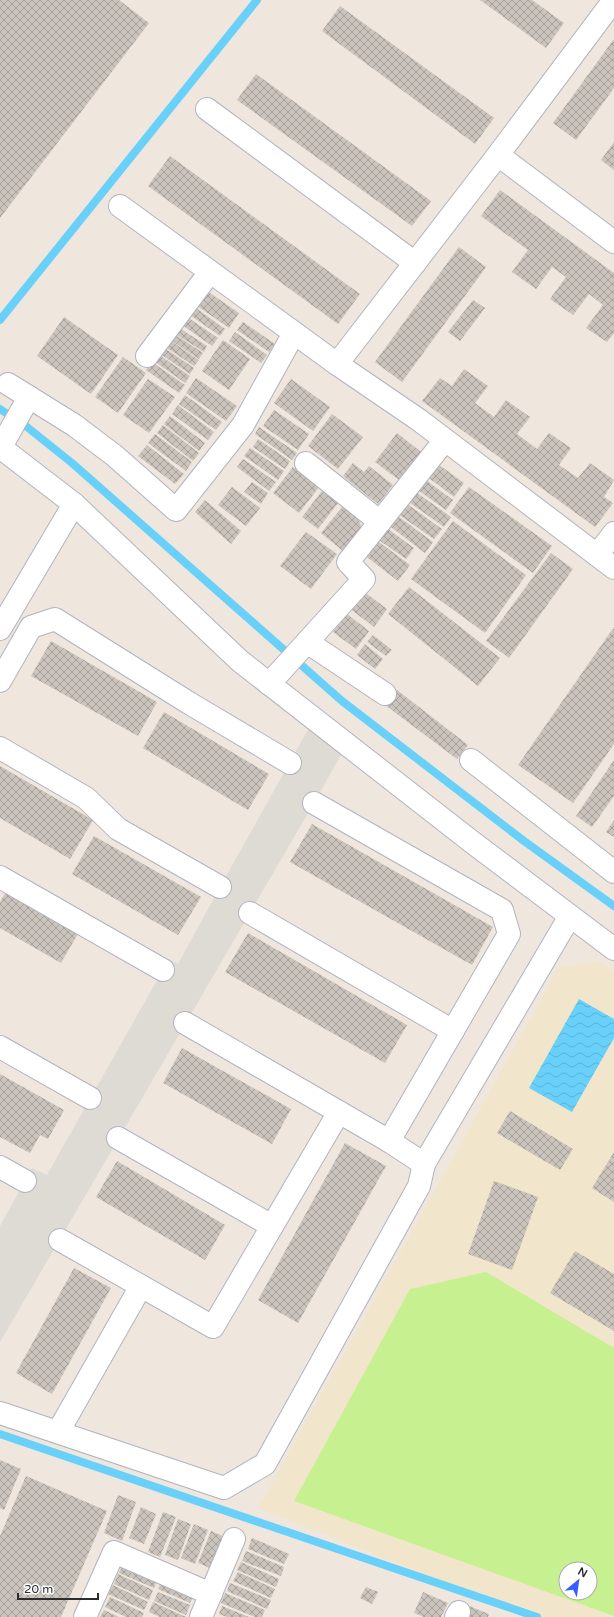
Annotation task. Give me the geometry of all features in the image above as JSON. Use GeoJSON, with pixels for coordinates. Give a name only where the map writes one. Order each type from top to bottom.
{"type":"FeatureCollection","features":[{"type":"Feature","properties":{"kind":"street"},"geometry":{"type":"LineString","coordinates":[[337,364],[498,156],[614,0]]}},
{"type":"Feature","properties":{"kind":"street"},"geometry":{"type":"LineString","coordinates":[[207,109],[415,263]]}},
{"type":"Feature","properties":{"kind":"street"},"geometry":{"type":"LineString","coordinates":[[498,156],[614,242]]}},
{"type":"Feature","properties":{"kind":"street"},"geometry":{"type":"LineString","coordinates":[[120,206],[337,364],[419,420],[614,568]]}},
{"type":"Feature","properties":{"kind":"street"},"geometry":{"type":"LineString","coordinates":[[147,356],[210,272]]}},
{"type":"Feature","properties":{"kind":"street"},"geometry":{"type":"LineString","coordinates":[[8,384],[74,424],[116,456],[176,510],[243,425],[294,333]]}},
{"type":"Feature","properties":{"kind":"street"},"geometry":{"type":"LineString","coordinates":[[29,397],[1,447],[74,504],[240,661],[472,842],[614,949]]}},
{"type":"Feature","properties":{"kind":"street"},"geometry":{"type":"LineString","coordinates":[[269,684],[364,578],[348,562],[446,440]]}},
{"type":"Feature","properties":{"kind":"street"},"geometry":{"type":"LineString","coordinates":[[306,463],[380,522]]}},
{"type":"Feature","properties":{"kind":"street"},"geometry":{"type":"LineString","coordinates":[[0,630],[74,504]]}},
{"type":"Feature","properties":{"kind":"street"},"geometry":{"type":"LineString","coordinates":[[597,555],[614,533]]}},
{"type":"Feature","properties":{"kind":"street"},"geometry":{"type":"LineString","coordinates":[[0,681],[31,627],[55,619],[189,704],[290,763]]}},
{"type":"Feature","properties":{"kind":"street"},"geometry":{"type":"LineString","coordinates":[[307,642],[385,694]]}},
{"type":"Feature","properties":{"kind":"street"},"geometry":{"type":"LineString","coordinates":[[0,748],[86,798],[118,829],[220,887]]}},
{"type":"Feature","properties":{"kind":"street"},"geometry":{"type":"LineString","coordinates":[[471,760],[614,872]]}},
{"type":"Feature","properties":{"kind":"street"},"geometry":{"type":"LineString","coordinates":[[314,803],[502,910],[509,934],[389,1140]]}},
{"type":"Feature","properties":{"kind":"street"},"geometry":{"type":"LineString","coordinates":[[0,876],[163,970]]}},
{"type":"Feature","properties":{"kind":"street"},"geometry":{"type":"LineString","coordinates":[[250,913],[452,1031]]}},
{"type":"Feature","properties":{"kind":"street"},"geometry":{"type":"LineString","coordinates":[[0,1413],[224,1488],[265,1464],[419,1186],[424,1164],[570,916]]}},
{"type":"Feature","properties":{"kind":"street"},"geometry":{"type":"LineString","coordinates":[[185,1024],[389,1140],[424,1164]]}},
{"type":"Feature","properties":{"kind":"street"},"geometry":{"type":"LineString","coordinates":[[0,1047],[90,1098]]}},
{"type":"Feature","properties":{"kind":"street"},"geometry":{"type":"LineString","coordinates":[[60,1240],[213,1327],[339,1112]]}},
{"type":"Feature","properties":{"kind":"street"},"geometry":{"type":"LineString","coordinates":[[118,1138],[272,1226]]}},
{"type":"Feature","properties":{"kind":"street"},"geometry":{"type":"LineString","coordinates":[[0,1167],[25,1181]]}},
{"type":"Feature","properties":{"kind":"street"},"geometry":{"type":"LineString","coordinates":[[58,1432],[141,1286]]}},
{"type":"Feature","properties":{"kind":"street"},"geometry":{"type":"LineString","coordinates":[[201,1617],[234,1538]]}},
{"type":"Feature","properties":{"kind":"street"},"geometry":{"type":"LineString","coordinates":[[85,1617],[114,1552],[211,1594]]}},
{"type":"Feature","properties":{"kind":"shaded area"},"geometry":{"type":"Polygon","coordinates":[[[314,719],[347,744],[0,1342],[0,1226],[32,1168],[47,1175],[169,959],[178,964],[314,719]]]}},
{"type":"Feature","properties":{"kind":"shaded area"},"geometry":{"type":"Polygon","coordinates":[[[601,961],[614,971],[614,1617],[532,1617],[258,1508],[559,967],[601,961]]]}},
{"type":"Feature","properties":{"kind":"green space"},"geometry":{"type":"Polygon","coordinates":[[[486,1272],[614,1348],[614,1616],[572,1601],[598,1601],[598,1561],[558,1561],[558,1596],[294,1501],[410,1289],[486,1272]]]}},
{"type":"Feature","properties":{"kind":"water"},"geometry":{"type":"Polygon","coordinates":[[[579,999],[614,1019],[614,1038],[572,1112],[529,1088],[579,999]]]}},
{"type":"Feature","properties":{"kind":"building"},"geometry":{"type":"Polygon","coordinates":[[[0,0],[119,0],[149,23],[0,218],[0,0]]]}},
{"type":"Feature","properties":{"kind":"building"},"geometry":{"type":"Polygon","coordinates":[[[480,0],[532,0],[564,23],[546,48],[480,0]]]}},
{"type":"Feature","properties":{"kind":"building"},"geometry":{"type":"Polygon","coordinates":[[[340,6],[494,118],[475,144],[322,31],[340,6]]]}},
{"type":"Feature","properties":{"kind":"building"},"geometry":{"type":"Polygon","coordinates":[[[614,39],[614,88],[576,140],[553,123],[614,39]]]}},
{"type":"Feature","properties":{"kind":"building"},"geometry":{"type":"Polygon","coordinates":[[[256,74],[431,201],[412,226],[237,100],[256,74]]]}},
{"type":"Feature","properties":{"kind":"building"},"geometry":{"type":"Polygon","coordinates":[[[614,142],[614,170],[601,160],[614,142]]]}},
{"type":"Feature","properties":{"kind":"building"},"geometry":{"type":"Polygon","coordinates":[[[170,156],[360,294],[338,324],[148,186],[170,156]]]}},
{"type":"Feature","properties":{"kind":"building"},"geometry":{"type":"Polygon","coordinates":[[[500,190],[614,273],[614,333],[607,342],[586,328],[603,305],[589,294],[573,315],[550,299],[566,277],[552,267],[536,289],[512,272],[528,250],[481,216],[500,190]]]}},
{"type":"Feature","properties":{"kind":"building"},"geometry":{"type":"Polygon","coordinates":[[[459,247],[486,267],[402,382],[375,362],[459,247]]]}},
{"type":"Feature","properties":{"kind":"building"},"geometry":{"type":"Polygon","coordinates":[[[207,291],[239,313],[229,328],[196,305],[207,291]]]}},
{"type":"Feature","properties":{"kind":"building"},"geometry":{"type":"Polygon","coordinates":[[[473,300],[485,308],[460,341],[448,332],[473,300]]]}},
{"type":"Feature","properties":{"kind":"building"},"geometry":{"type":"Polygon","coordinates":[[[196,308],[225,329],[220,336],[190,315],[196,308]]]}},
{"type":"Feature","properties":{"kind":"building"},"geometry":{"type":"Polygon","coordinates":[[[64,317],[118,355],[91,394],[37,356],[64,317]]]}},
{"type":"Feature","properties":{"kind":"building"},"geometry":{"type":"Polygon","coordinates":[[[187,317],[218,338],[212,346],[182,325],[187,317]]]}},
{"type":"Feature","properties":{"kind":"building"},"geometry":{"type":"Polygon","coordinates":[[[243,322],[275,344],[269,352],[237,330],[243,322]]]}},
{"type":"Feature","properties":{"kind":"building"},"geometry":{"type":"Polygon","coordinates":[[[178,327],[207,346],[204,352],[174,333],[178,327]]]}},
{"type":"Feature","properties":{"kind":"building"},"geometry":{"type":"Polygon","coordinates":[[[235,332],[267,355],[261,363],[229,341],[235,332]]]}},
{"type":"Feature","properties":{"kind":"building"},"geometry":{"type":"Polygon","coordinates":[[[173,333],[203,353],[199,359],[169,339],[173,333]]]}},
{"type":"Feature","properties":{"kind":"building"},"geometry":{"type":"Polygon","coordinates":[[[168,339],[199,360],[194,366],[164,346],[168,339]]]}},
{"type":"Feature","properties":{"kind":"building"},"geometry":{"type":"Polygon","coordinates":[[[223,340],[250,359],[229,390],[202,371],[223,340]]]}},
{"type":"Feature","properties":{"kind":"building"},"geometry":{"type":"Polygon","coordinates":[[[163,347],[194,368],[190,374],[159,353],[163,347]]]}},
{"type":"Feature","properties":{"kind":"building"},"geometry":{"type":"Polygon","coordinates":[[[158,354],[190,376],[185,383],[154,361],[158,354]]]}},
{"type":"Feature","properties":{"kind":"building"},"geometry":{"type":"Polygon","coordinates":[[[123,357],[146,373],[118,413],[95,397],[123,357]]]}},
{"type":"Feature","properties":{"kind":"building"},"geometry":{"type":"Polygon","coordinates":[[[152,362],[185,385],[179,393],[146,370],[152,362]]]}},
{"type":"Feature","properties":{"kind":"building"},"geometry":{"type":"Polygon","coordinates":[[[464,369],[488,386],[475,403],[494,417],[506,400],[530,417],[517,434],[537,449],[549,433],[571,448],[559,465],[578,478],[590,463],[614,480],[604,497],[613,503],[595,527],[422,401],[440,378],[452,386],[464,369]]]}},
{"type":"Feature","properties":{"kind":"building"},"geometry":{"type":"Polygon","coordinates":[[[196,378],[237,406],[226,421],[186,393],[196,378]]]}},
{"type":"Feature","properties":{"kind":"building"},"geometry":{"type":"Polygon","coordinates":[[[148,379],[175,397],[149,433],[123,415],[148,379]]]}},
{"type":"Feature","properties":{"kind":"building"},"geometry":{"type":"Polygon","coordinates":[[[291,379],[330,407],[313,431],[274,403],[291,379]]]}},
{"type":"Feature","properties":{"kind":"building"},"geometry":{"type":"Polygon","coordinates":[[[185,395],[222,422],[216,430],[179,404],[185,395]]]}},
{"type":"Feature","properties":{"kind":"building"},"geometry":{"type":"Polygon","coordinates":[[[178,405],[214,432],[208,440],[172,414],[178,405]]]}},
{"type":"Feature","properties":{"kind":"building"},"geometry":{"type":"Polygon","coordinates":[[[274,410],[309,434],[298,450],[263,426],[274,410]]]}},
{"type":"Feature","properties":{"kind":"building"},"geometry":{"type":"Polygon","coordinates":[[[332,414],[363,437],[338,469],[308,446],[332,414]]]}},
{"type":"Feature","properties":{"kind":"building"},"geometry":{"type":"Polygon","coordinates":[[[170,416],[205,443],[199,451],[164,424],[170,416]]]}},
{"type":"Feature","properties":{"kind":"building"},"geometry":{"type":"Polygon","coordinates":[[[163,425],[199,453],[193,461],[157,433],[163,425]]]}},
{"type":"Feature","properties":{"kind":"building"},"geometry":{"type":"Polygon","coordinates":[[[259,427],[297,453],[292,460],[255,434],[259,427]]]}},
{"type":"Feature","properties":{"kind":"building"},"geometry":{"type":"Polygon","coordinates":[[[397,433],[421,452],[399,480],[375,462],[397,433]]]}},
{"type":"Feature","properties":{"kind":"building"},"geometry":{"type":"Polygon","coordinates":[[[155,434],[192,462],[186,471],[148,443],[155,434]]]}},
{"type":"Feature","properties":{"kind":"building"},"geometry":{"type":"Polygon","coordinates":[[[258,439],[290,461],[285,469],[253,447],[258,439]]]}},
{"type":"Feature","properties":{"kind":"building"},"geometry":{"type":"Polygon","coordinates":[[[147,445],[184,474],[175,484],[138,456],[147,445]]]}},
{"type":"Feature","properties":{"kind":"building"},"geometry":{"type":"Polygon","coordinates":[[[250,448],[284,471],[278,480],[244,456],[250,448]]]}},
{"type":"Feature","properties":{"kind":"building"},"geometry":{"type":"Polygon","coordinates":[[[243,459],[276,482],[269,491],[237,467],[243,459]]]}},
{"type":"Feature","properties":{"kind":"building"},"geometry":{"type":"Polygon","coordinates":[[[435,462],[464,483],[454,497],[425,475],[435,462]]]}},
{"type":"Feature","properties":{"kind":"building"},"geometry":{"type":"Polygon","coordinates":[[[353,463],[364,472],[369,466],[393,485],[378,504],[343,476],[353,463]]]}},
{"type":"Feature","properties":{"kind":"building"},"geometry":{"type":"Polygon","coordinates":[[[293,467],[319,487],[299,513],[273,493],[293,467]]]}},
{"type":"Feature","properties":{"kind":"building"},"geometry":{"type":"Polygon","coordinates":[[[423,478],[453,500],[446,510],[415,488],[423,478]]]}},
{"type":"Feature","properties":{"kind":"building"},"geometry":{"type":"Polygon","coordinates":[[[252,482],[268,493],[261,504],[244,492],[252,482]]]}},
{"type":"Feature","properties":{"kind":"building"},"geometry":{"type":"Polygon","coordinates":[[[232,487],[260,508],[246,526],[218,505],[232,487]]]}},
{"type":"Feature","properties":{"kind":"building"},"geometry":{"type":"Polygon","coordinates":[[[469,487],[552,546],[533,573],[450,513],[469,487]]]}},
{"type":"Feature","properties":{"kind":"building"},"geometry":{"type":"Polygon","coordinates":[[[413,490],[451,517],[444,527],[406,500],[413,490]]]}},
{"type":"Feature","properties":{"kind":"building"},"geometry":{"type":"Polygon","coordinates":[[[322,491],[338,503],[318,529],[302,517],[322,491]]]}},
{"type":"Feature","properties":{"kind":"building"},"geometry":{"type":"Polygon","coordinates":[[[205,500],[241,531],[231,544],[195,512],[205,500]]]}},
{"type":"Feature","properties":{"kind":"building"},"geometry":{"type":"Polygon","coordinates":[[[403,501],[442,529],[434,539],[395,512],[403,501]]]}},
{"type":"Feature","properties":{"kind":"building"},"geometry":{"type":"Polygon","coordinates":[[[343,506],[358,518],[362,528],[343,551],[321,533],[343,506]]]}},
{"type":"Feature","properties":{"kind":"building"},"geometry":{"type":"Polygon","coordinates":[[[395,514],[433,542],[425,553],[387,524],[395,514]]]}},
{"type":"Feature","properties":{"kind":"building"},"geometry":{"type":"Polygon","coordinates":[[[453,521],[526,575],[485,633],[411,579],[453,521]]]}},
{"type":"Feature","properties":{"kind":"building"},"geometry":{"type":"Polygon","coordinates":[[[384,526],[414,548],[406,559],[376,538],[384,526]]]}},
{"type":"Feature","properties":{"kind":"building"},"geometry":{"type":"Polygon","coordinates":[[[306,532],[337,554],[311,589],[280,566],[306,532]]]}},
{"type":"Feature","properties":{"kind":"building"},"geometry":{"type":"Polygon","coordinates":[[[375,539],[410,565],[398,581],[363,554],[375,539]]]}},
{"type":"Feature","properties":{"kind":"building"},"geometry":{"type":"Polygon","coordinates":[[[551,553],[573,569],[509,658],[486,641],[551,553]]]}},
{"type":"Feature","properties":{"kind":"building"},"geometry":{"type":"Polygon","coordinates":[[[409,587],[500,658],[478,686],[388,614],[409,587]]]}},
{"type":"Feature","properties":{"kind":"building"},"geometry":{"type":"Polygon","coordinates":[[[363,591],[387,609],[374,627],[349,608],[363,591]]]}},
{"type":"Feature","properties":{"kind":"building"},"geometry":{"type":"Polygon","coordinates":[[[347,614],[369,631],[356,649],[333,632],[347,614]]]}},
{"type":"Feature","properties":{"kind":"building"},"geometry":{"type":"Polygon","coordinates":[[[614,627],[614,744],[573,803],[518,765],[614,627]]]}},
{"type":"Feature","properties":{"kind":"building"},"geometry":{"type":"Polygon","coordinates":[[[373,635],[392,650],[386,656],[367,642],[373,635]]]}},
{"type":"Feature","properties":{"kind":"building"},"geometry":{"type":"Polygon","coordinates":[[[51,641],[157,702],[138,736],[31,676],[51,641]]]}},
{"type":"Feature","properties":{"kind":"building"},"geometry":{"type":"Polygon","coordinates":[[[365,644],[383,659],[375,669],[357,655],[365,644]]]}},
{"type":"Feature","properties":{"kind":"building"},"geometry":{"type":"Polygon","coordinates":[[[397,690],[468,745],[457,759],[385,705],[397,690]]]}},
{"type":"Feature","properties":{"kind":"building"},"geometry":{"type":"Polygon","coordinates":[[[164,712],[269,774],[248,810],[143,748],[164,712]]]}},
{"type":"Feature","properties":{"kind":"building"},"geometry":{"type":"Polygon","coordinates":[[[614,760],[614,796],[592,827],[576,816],[614,760]]]}},
{"type":"Feature","properties":{"kind":"building"},"geometry":{"type":"Polygon","coordinates":[[[0,766],[93,820],[70,859],[0,818],[0,766]]]}},
{"type":"Feature","properties":{"kind":"building"},"geometry":{"type":"Polygon","coordinates":[[[614,820],[614,837],[606,832],[614,820]]]}},
{"type":"Feature","properties":{"kind":"building"},"geometry":{"type":"Polygon","coordinates":[[[312,824],[493,927],[472,965],[290,862],[312,824]]]}},
{"type":"Feature","properties":{"kind":"building"},"geometry":{"type":"Polygon","coordinates":[[[94,836],[201,897],[178,935],[72,874],[94,836]]]}},
{"type":"Feature","properties":{"kind":"building"},"geometry":{"type":"Polygon","coordinates":[[[7,890],[79,932],[61,963],[0,928],[0,902],[7,890]]]}},
{"type":"Feature","properties":{"kind":"building"},"geometry":{"type":"Polygon","coordinates":[[[248,933],[407,1025],[385,1063],[225,972],[248,933]]]}},
{"type":"Feature","properties":{"kind":"building"},"geometry":{"type":"Polygon","coordinates":[[[182,1048],[291,1109],[272,1144],[163,1083],[182,1048]]]}},
{"type":"Feature","properties":{"kind":"building"},"geometry":{"type":"Polygon","coordinates":[[[0,1074],[64,1110],[48,1139],[40,1135],[30,1153],[0,1137],[0,1074]]]}},
{"type":"Feature","properties":{"kind":"building"},"geometry":{"type":"Polygon","coordinates":[[[510,1111],[573,1149],[560,1170],[497,1133],[510,1111]]]}},
{"type":"Feature","properties":{"kind":"building"},"geometry":{"type":"Polygon","coordinates":[[[345,1143],[386,1166],[298,1323],[258,1300],[345,1143]]]}},
{"type":"Feature","properties":{"kind":"building"},"geometry":{"type":"Polygon","coordinates":[[[614,1152],[614,1202],[592,1188],[614,1152]]]}},
{"type":"Feature","properties":{"kind":"building"},"geometry":{"type":"Polygon","coordinates":[[[117,1161],[225,1225],[205,1260],[96,1197],[117,1161]]]}},
{"type":"Feature","properties":{"kind":"building"},"geometry":{"type":"Polygon","coordinates":[[[494,1181],[538,1197],[512,1270],[468,1254],[494,1181]]]}},
{"type":"Feature","properties":{"kind":"building"},"geometry":{"type":"Polygon","coordinates":[[[575,1251],[614,1274],[614,1331],[550,1293],[575,1251]]]}},
{"type":"Feature","properties":{"kind":"building"},"geometry":{"type":"Polygon","coordinates":[[[74,1268],[111,1288],[52,1394],[16,1373],[74,1268]]]}},
{"type":"Feature","properties":{"kind":"building"},"geometry":{"type":"Polygon","coordinates":[[[0,1460],[21,1469],[4,1510],[0,1508],[0,1460]]]}},
{"type":"Feature","properties":{"kind":"building"},"geometry":{"type":"Polygon","coordinates":[[[26,1476],[107,1511],[61,1617],[0,1617],[0,1536],[26,1476]]]}},
{"type":"Feature","properties":{"kind":"building"},"geometry":{"type":"Polygon","coordinates":[[[118,1495],[136,1502],[122,1541],[104,1533],[118,1495]]]}},
{"type":"Feature","properties":{"kind":"building"},"geometry":{"type":"Polygon","coordinates":[[[141,1507],[156,1514],[144,1544],[129,1538],[141,1507]]]}},
{"type":"Feature","properties":{"kind":"building"},"geometry":{"type":"Polygon","coordinates":[[[163,1512],[176,1517],[160,1557],[148,1552],[163,1512]]]}},
{"type":"Feature","properties":{"kind":"building"},"geometry":{"type":"Polygon","coordinates":[[[178,1519],[191,1524],[178,1560],[165,1555],[178,1519]]]}},
{"type":"Feature","properties":{"kind":"building"},"geometry":{"type":"Polygon","coordinates":[[[194,1524],[208,1530],[195,1564],[181,1558],[194,1524]]]}},
{"type":"Feature","properties":{"kind":"building"},"geometry":{"type":"Polygon","coordinates":[[[211,1531],[225,1537],[212,1569],[198,1563],[211,1531]]]}},
{"type":"Feature","properties":{"kind":"building"},"geometry":{"type":"Polygon","coordinates":[[[252,1538],[289,1554],[284,1564],[248,1549],[252,1538]]]}},
{"type":"Feature","properties":{"kind":"building"},"geometry":{"type":"Polygon","coordinates":[[[246,1551],[284,1567],[281,1576],[242,1561],[246,1551]]]}},
{"type":"Feature","properties":{"kind":"building"},"geometry":{"type":"Polygon","coordinates":[[[241,1562],[279,1579],[276,1587],[237,1570],[241,1562]]]}},
{"type":"Feature","properties":{"kind":"building"},"geometry":{"type":"Polygon","coordinates":[[[123,1563],[158,1578],[154,1588],[119,1573],[123,1563]]]}},
{"type":"Feature","properties":{"kind":"building"},"geometry":{"type":"Polygon","coordinates":[[[238,1572],[275,1589],[271,1598],[233,1581],[238,1572]]]}},
{"type":"Feature","properties":{"kind":"building"},"geometry":{"type":"Polygon","coordinates":[[[118,1574],[153,1590],[149,1600],[114,1584],[118,1574]]]}},
{"type":"Feature","properties":{"kind":"building"},"geometry":{"type":"Polygon","coordinates":[[[162,1580],[194,1594],[190,1603],[158,1589],[162,1580]]]}},
{"type":"Feature","properties":{"kind":"building"},"geometry":{"type":"Polygon","coordinates":[[[230,1583],[271,1600],[267,1609],[227,1591],[230,1583]]]}},
{"type":"Feature","properties":{"kind":"building"},"geometry":{"type":"Polygon","coordinates":[[[113,1585],[148,1602],[144,1610],[108,1594],[113,1585]]]}},
{"type":"Feature","properties":{"kind":"building"},"geometry":{"type":"Polygon","coordinates":[[[366,1587],[378,1592],[372,1604],[360,1598],[366,1587]]]}},
{"type":"Feature","properties":{"kind":"building"},"geometry":{"type":"Polygon","coordinates":[[[158,1592],[190,1605],[186,1615],[154,1601],[158,1592]]]}},
{"type":"Feature","properties":{"kind":"building"},"geometry":{"type":"Polygon","coordinates":[[[423,1592],[448,1603],[441,1617],[424,1617],[414,1613],[423,1592]]]}},
{"type":"Feature","properties":{"kind":"building"},"geometry":{"type":"Polygon","coordinates":[[[225,1593],[265,1610],[262,1617],[255,1617],[221,1603],[225,1593]]]}},
{"type":"Feature","properties":{"kind":"building"},"geometry":{"type":"Polygon","coordinates":[[[110,1597],[144,1613],[142,1617],[126,1617],[105,1607],[110,1597]]]}},
{"type":"Feature","properties":{"kind":"building"},"geometry":{"type":"Polygon","coordinates":[[[153,1602],[186,1617],[160,1617],[149,1612],[153,1602]]]}},
{"type":"Feature","properties":{"kind":"building"},"geometry":{"type":"Polygon","coordinates":[[[222,1606],[249,1617],[227,1617],[219,1614],[222,1606]]]}},
{"type":"Feature","properties":{"kind":"building"},"geometry":{"type":"Polygon","coordinates":[[[469,1606],[489,1614],[488,1617],[464,1617],[469,1606]]]}},
{"type":"Feature","properties":{"kind":"building"},"geometry":{"type":"Polygon","coordinates":[[[104,1610],[119,1617],[100,1617],[104,1610]]]}},
{"type":"Feature","properties":{"kind":"waterway"},"geometry":{"type":"LineString","coordinates":[[0,320],[257,0]]}},
{"type":"Feature","properties":{"kind":"waterway"},"geometry":{"type":"LineString","coordinates":[[0,409],[27,427],[72,463],[342,701],[524,841],[614,906]]}},
{"type":"Feature","properties":{"kind":"waterway"},"geometry":{"type":"LineString","coordinates":[[0,1434],[537,1617]]}}]}
